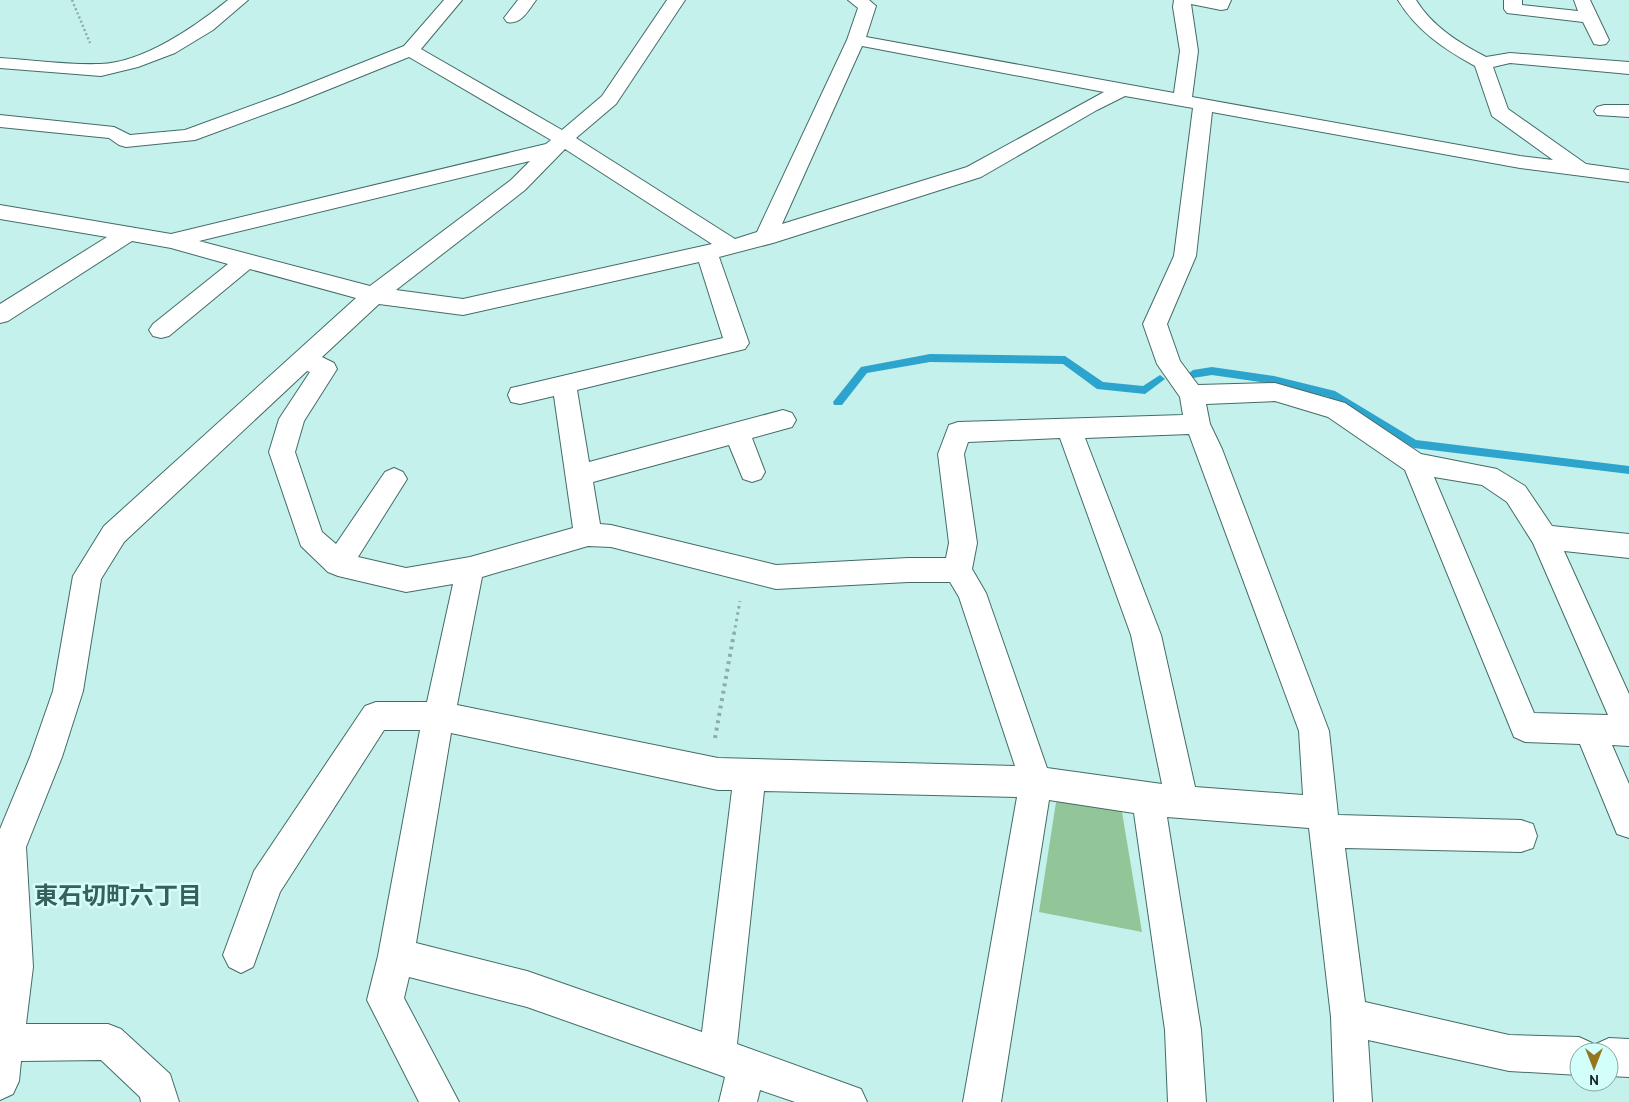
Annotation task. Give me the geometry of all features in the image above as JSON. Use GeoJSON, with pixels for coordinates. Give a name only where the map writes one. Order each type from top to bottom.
{"type":"FeatureCollection","features":[{"type":"Feature","properties":{"kind":"street"},"geometry":{"type":"LineString","coordinates":[[0,63],[101,70],[132,63],[169,49],[206,26],[239,0]]}},
{"type":"Feature","properties":{"kind":"street"},"geometry":{"type":"LineString","coordinates":[[0,121],[114,132],[126,141],[188,136],[410,50],[453,0]]}},
{"type":"Feature","properties":{"kind":"street"},"geometry":{"type":"LineString","coordinates":[[513,18],[527,0]]}},
{"type":"Feature","properties":{"kind":"street"},"geometry":{"type":"LineString","coordinates":[[0,1081],[15,967],[9,847],[46,757],[68,691],[88,576],[114,534],[374,296],[518,185],[558,144],[609,100],[676,0]]}},
{"type":"Feature","properties":{"kind":"street"},"geometry":{"type":"LineString","coordinates":[[765,238],[856,40],[867,6],[857,0]]}},
{"type":"Feature","properties":{"kind":"street"},"geometry":{"type":"LineString","coordinates":[[1183,0],[1182,7],[1189,51],[1192,102],[1185,256],[1156,324],[1169,364],[1192,395],[1197,424],[1209,449],[1314,732],[1323,822],[1349,1017],[1354,1102]]}},
{"type":"Feature","properties":{"kind":"street"},"geometry":{"type":"LineString","coordinates":[[1196,0],[1221,4],[1222,0]]}},
{"type":"Feature","properties":{"kind":"street"},"geometry":{"type":"LineString","coordinates":[[1407,0],[1412,9],[1447,43],[1483,63],[1510,58],[1629,68]]}},
{"type":"Feature","properties":{"kind":"street"},"geometry":{"type":"LineString","coordinates":[[1513,0],[1513,9],[1589,18]]}},
{"type":"Feature","properties":{"kind":"street"},"geometry":{"type":"LineString","coordinates":[[1581,0],[1600,40]]}},
{"type":"Feature","properties":{"kind":"street"},"geometry":{"type":"LineString","coordinates":[[856,40],[1520,162],[1629,176]]}},
{"type":"Feature","properties":{"kind":"street"},"geometry":{"type":"LineString","coordinates":[[410,50],[558,144],[732,247]]}},
{"type":"Feature","properties":{"kind":"street"},"geometry":{"type":"LineString","coordinates":[[1483,63],[1499,112],[1581,170]]}},
{"type":"Feature","properties":{"kind":"street"},"geometry":{"type":"LineString","coordinates":[[0,212],[172,241],[374,296],[463,306],[732,247],[974,172],[1090,106],[1123,90]]}},
{"type":"Feature","properties":{"kind":"street"},"geometry":{"type":"LineString","coordinates":[[1604,111],[1629,111]]}},
{"type":"Feature","properties":{"kind":"street"},"geometry":{"type":"LineString","coordinates":[[172,241],[558,144]]}},
{"type":"Feature","properties":{"kind":"street"},"geometry":{"type":"LineString","coordinates":[[0,315],[128,234]]}},
{"type":"Feature","properties":{"kind":"street"},"geometry":{"type":"LineString","coordinates":[[520,395],[737,343],[707,253]]}},
{"type":"Feature","properties":{"kind":"street"},"geometry":{"type":"LineString","coordinates":[[161,330],[246,261]]}},
{"type":"Feature","properties":{"kind":"street"},"geometry":{"type":"LineString","coordinates":[[305,359],[325,369],[292,419],[282,452],[310,538],[338,564],[406,580],[470,569],[588,535],[611,536],[776,577],[908,570],[958,570]]}},
{"type":"Feature","properties":{"kind":"street"},"geometry":{"type":"LineString","coordinates":[[564,384],[588,535]]}},
{"type":"Feature","properties":{"kind":"street"},"geometry":{"type":"LineString","coordinates":[[1192,395],[1275,392],[1336,410],[1415,462],[1488,476],[1516,494],[1544,537],[1629,730],[1525,727],[1415,462]]}},
{"type":"Feature","properties":{"kind":"street"},"geometry":{"type":"LineString","coordinates":[[578,476],[783,420]]}},
{"type":"Feature","properties":{"kind":"street"},"geometry":{"type":"LineString","coordinates":[[982,1102],[1036,782],[972,592],[958,570],[963,543],[951,454],[958,432],[1197,424]]}},
{"type":"Feature","properties":{"kind":"street"},"geometry":{"type":"LineString","coordinates":[[1069,428],[1146,635],[1182,802]]}},
{"type":"Feature","properties":{"kind":"street"},"geometry":{"type":"LineString","coordinates":[[737,433],[752,472]]}},
{"type":"Feature","properties":{"kind":"street"},"geometry":{"type":"LineString","coordinates":[[338,564],[394,479]]}},
{"type":"Feature","properties":{"kind":"street"},"geometry":{"type":"LineString","coordinates":[[1544,537],[1629,546]]}},
{"type":"Feature","properties":{"kind":"street"},"geometry":{"type":"LineString","coordinates":[[440,1102],[385,1000],[396,956],[440,716],[470,569]]}},
{"type":"Feature","properties":{"kind":"street"},"geometry":{"type":"LineString","coordinates":[[242,955],[266,883],[376,716],[440,716],[708,772],[750,775],[1036,782],[1323,822],[1521,836]]}},
{"type":"Feature","properties":{"kind":"street"},"geometry":{"type":"LineString","coordinates":[[1589,729],[1629,822]]}},
{"type":"Feature","properties":{"kind":"street"},"geometry":{"type":"LineString","coordinates":[[738,1102],[732,1061],[750,775]]}},
{"type":"Feature","properties":{"kind":"street"},"geometry":{"type":"LineString","coordinates":[[1148,799],[1183,1030],[1187,1102]]}},
{"type":"Feature","properties":{"kind":"street"},"geometry":{"type":"LineString","coordinates":[[396,956],[527,989],[848,1102]]}},
{"type":"Feature","properties":{"kind":"street"},"geometry":{"type":"LineString","coordinates":[[1349,1017],[1510,1053],[1569,1056]]}},
{"type":"Feature","properties":{"kind":"street"},"geometry":{"type":"LineString","coordinates":[[5,1043],[108,1042],[157,1087],[160,1102]]}},
{"type":"Feature","properties":{"kind":"path"},"geometry":{"type":"LineString","coordinates":[[72,0],[101,70]]}},
{"type":"Feature","properties":{"kind":"path"},"geometry":{"type":"LineString","coordinates":[[708,772],[746,570]]}},
{"type":"Feature","properties":{"kind":"green space"},"geometry":{"type":"Polygon","coordinates":[[[1056,802],[1121,806],[1142,932],[1039,912],[1056,802]]]}},
{"type":"Feature","properties":{"kind":"waterway"},"geometry":{"type":"LineString","coordinates":[[838,402],[864,370],[930,358],[1065,360],[1101,386],[1145,390],[1160,379]]}},
{"type":"Feature","properties":{"kind":"waterway"},"geometry":{"type":"LineString","coordinates":[[1193,374],[1212,371],[1274,380],[1331,394],[1414,444],[1629,470]]}},
{"type":"Feature","properties":{"kind":"district","name":"東石切町六丁目"},"geometry":{"type":"Point","coordinates":[118,895]}}]}
